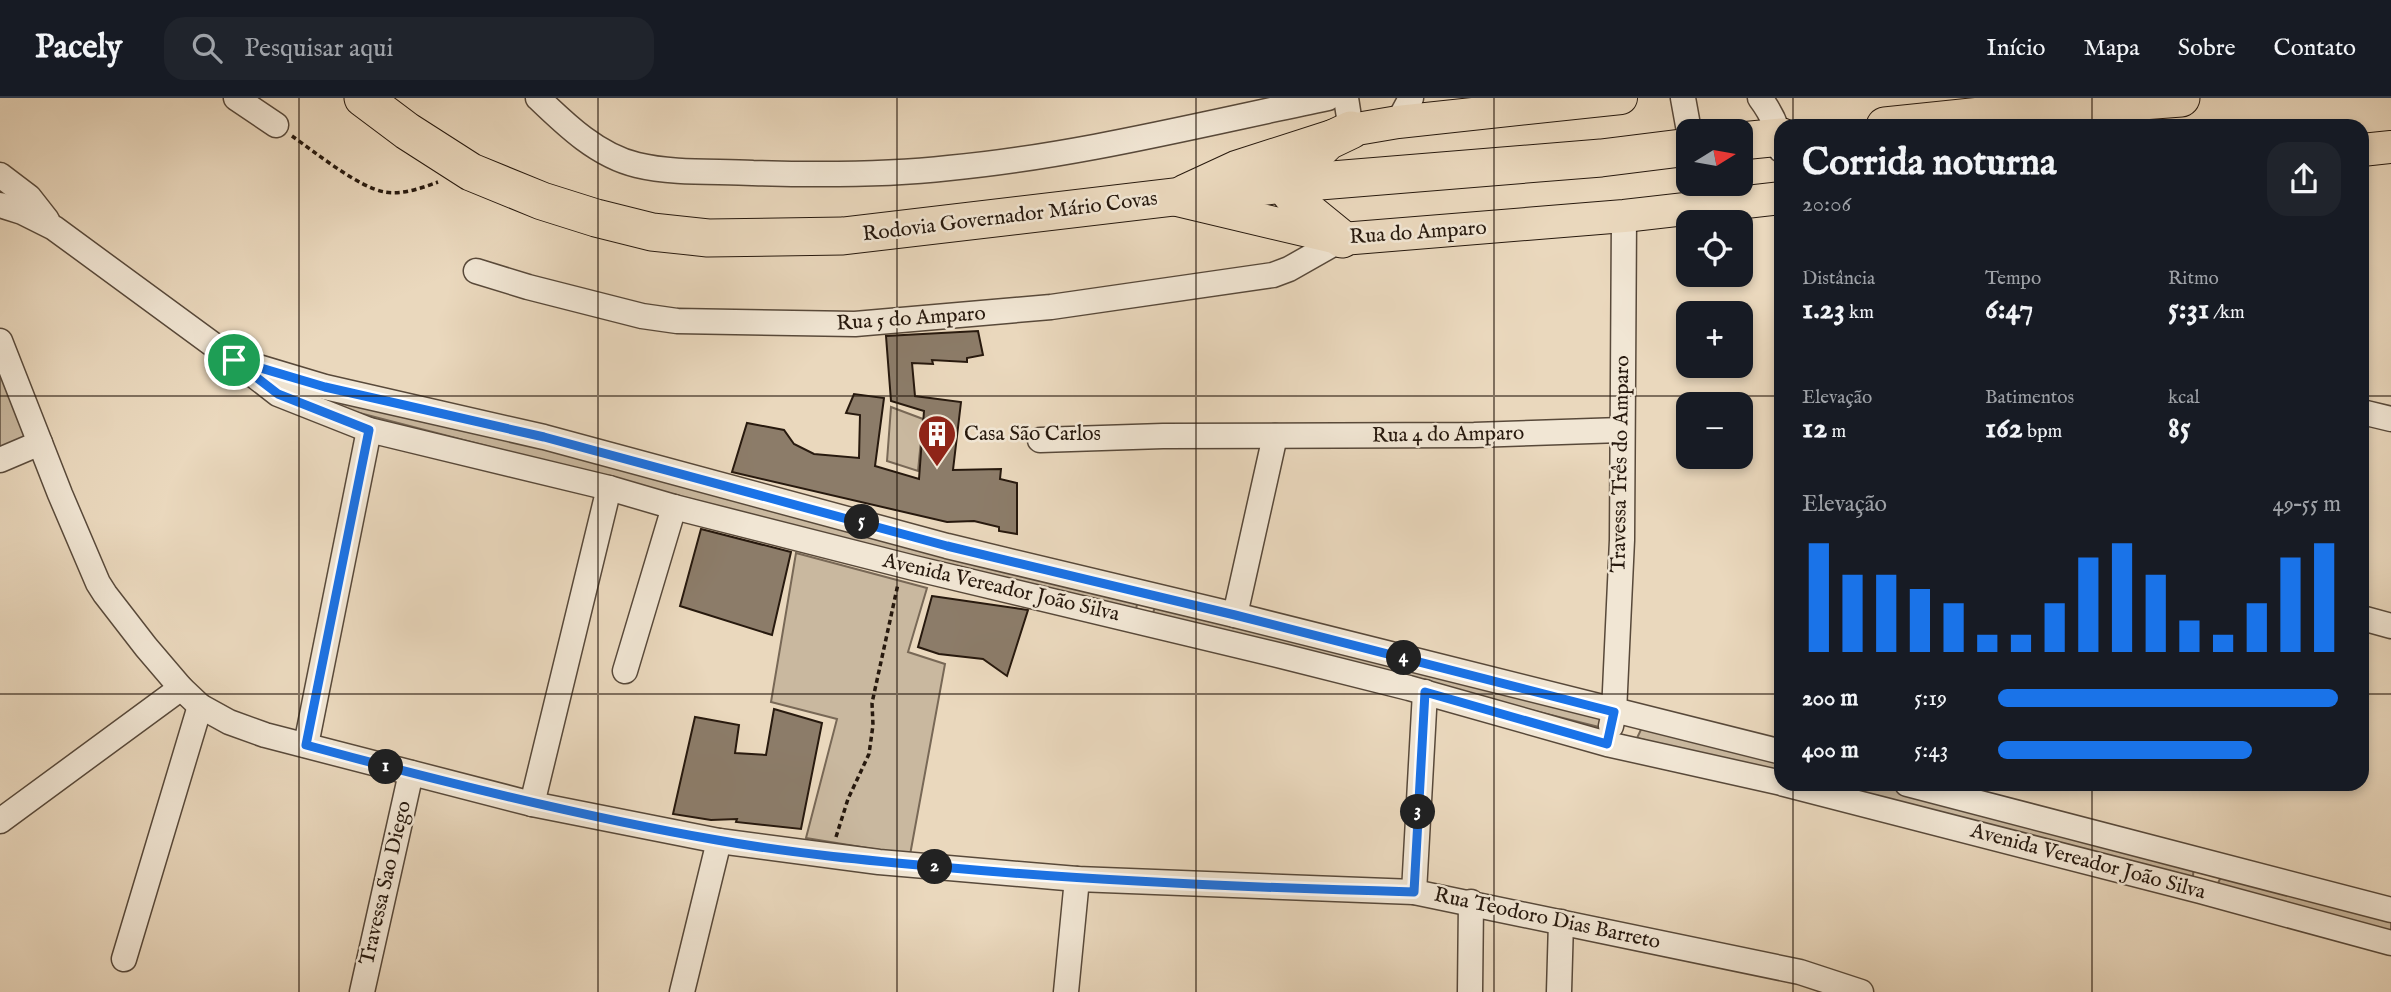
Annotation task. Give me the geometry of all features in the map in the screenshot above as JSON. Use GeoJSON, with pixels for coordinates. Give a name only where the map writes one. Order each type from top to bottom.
{"type":"FeatureCollection","features":[{"type":"Feature","properties":{"kind":"highway","name":"Rodovia Governador Mário Covas"},"geometry":{"type":"LineString","coordinates":[[363,98],[407,131],[471,172],[542,201],[608,221],[668,234],[708,238],[843,236],[1283,184],[1676,149]]}},
{"type":"Feature","properties":{"kind":"highway"},"geometry":{"type":"LineString","coordinates":[[1988,119],[2181,98]]}},
{"type":"Feature","properties":{"kind":"highway"},"geometry":{"type":"LineString","coordinates":[[1342,240],[1304,209],[1283,184],[1328,141],[1348,114]]}},
{"type":"Feature","properties":{"kind":"highway"},"geometry":{"type":"LineString","coordinates":[[1754,142],[1774,143]]}},
{"type":"Feature","properties":{"kind":"main road"},"geometry":{"type":"LineString","coordinates":[[1169,198],[1348,114],[1620,98]]}},
{"type":"Feature","properties":{"kind":"main road"},"geometry":{"type":"LineString","coordinates":[[2369,149],[2391,148]]}},
{"type":"Feature","properties":{"kind":"main road","name":"Rua do Amparo"},"geometry":{"type":"LineString","coordinates":[[1169,198],[1342,240],[1624,216],[1774,199]]}},
{"type":"Feature","properties":{"kind":"street"},"geometry":{"type":"LineString","coordinates":[[236,98],[276,125]]}},
{"type":"Feature","properties":{"kind":"street"},"geometry":{"type":"LineString","coordinates":[[538,98],[569,129],[602,150],[636,165],[679,170],[802,174],[948,169],[1076,150],[1328,98]]}},
{"type":"Feature","properties":{"kind":"street"},"geometry":{"type":"LineString","coordinates":[[1683,98],[1687,119]]}},
{"type":"Feature","properties":{"kind":"street"},"geometry":{"type":"LineString","coordinates":[[1760,98],[1774,122]]}},
{"type":"Feature","properties":{"kind":"street","name":"Avenida Vereador João Silva"},"geometry":{"type":"LineString","coordinates":[[0,175],[29,197],[54,228]]}},
{"type":"Feature","properties":{"kind":"street","name":"Avenida Vereador João Silva"},"geometry":{"type":"LineString","coordinates":[[0,205],[22,212],[54,228],[278,394],[369,430],[609,488],[902,565],[1155,624],[1417,690],[1607,744],[1774,782]]}},
{"type":"Feature","properties":{"kind":"street","name":"Travessa Três do Amparo"},"geometry":{"type":"LineString","coordinates":[[1607,744],[1614,712],[1622,541],[1624,216]]}},
{"type":"Feature","properties":{"kind":"street","name":"Rua 5 do Amparo"},"geometry":{"type":"LineString","coordinates":[[476,271],[528,288],[642,316],[677,321],[855,324],[1051,307],[1273,275],[1342,240]]}},
{"type":"Feature","properties":{"kind":"street","name":"Rua Teodoro Dias Barreto"},"geometry":{"type":"LineString","coordinates":[[1,346],[98,583],[141,641],[181,688],[200,706],[229,722],[532,804],[719,841],[830,856],[1077,879],[1414,892],[1800,972],[1861,992]]}},
{"type":"Feature","properties":{"kind":"street","name":"Avenida Vereador João Silva"},"geometry":{"type":"LineString","coordinates":[[234,360],[325,387],[531,434],[947,546],[1774,750]]}},
{"type":"Feature","properties":{"kind":"street"},"geometry":{"type":"LineString","coordinates":[[2369,414],[2391,419]]}},
{"type":"Feature","properties":{"kind":"street"},"geometry":{"type":"LineString","coordinates":[[306,745],[369,430]]}},
{"type":"Feature","properties":{"kind":"street","name":"Rua 4 do Amparo"},"geometry":{"type":"LineString","coordinates":[[1040,440],[1163,436],[1474,435],[1621,430]]}},
{"type":"Feature","properties":{"kind":"street"},"geometry":{"type":"LineString","coordinates":[[1235,615],[1275,436]]}},
{"type":"Feature","properties":{"kind":"street"},"geometry":{"type":"LineString","coordinates":[[0,460],[40,443]]}},
{"type":"Feature","properties":{"kind":"street"},"geometry":{"type":"LineString","coordinates":[[532,804],[609,488]]}},
{"type":"Feature","properties":{"kind":"street"},"geometry":{"type":"LineString","coordinates":[[625,671],[674,507]]}},
{"type":"Feature","properties":{"kind":"street"},"geometry":{"type":"LineString","coordinates":[[1155,624],[1160,597]]}},
{"type":"Feature","properties":{"kind":"street"},"geometry":{"type":"LineString","coordinates":[[2369,620],[2391,626]]}},
{"type":"Feature","properties":{"kind":"street"},"geometry":{"type":"LineString","coordinates":[[1414,892],[1417,690],[1415,661]]}},
{"type":"Feature","properties":{"kind":"street"},"geometry":{"type":"LineString","coordinates":[[0,821],[181,688]]}},
{"type":"Feature","properties":{"kind":"street"},"geometry":{"type":"LineString","coordinates":[[124,959],[200,706]]}},
{"type":"Feature","properties":{"kind":"street","name":"Travessa Sao Diego"},"geometry":{"type":"LineString","coordinates":[[362,992],[411,773]]}},
{"type":"Feature","properties":{"kind":"street","name":"Avenida Vereador João Silva"},"geometry":{"type":"LineString","coordinates":[[1810,791],[2391,943]]}},
{"type":"Feature","properties":{"kind":"street","name":"Avenida Vereador João Silva"},"geometry":{"type":"LineString","coordinates":[[1934,791],[2391,910]]}},
{"type":"Feature","properties":{"kind":"street"},"geometry":{"type":"LineString","coordinates":[[680,991],[719,841]]}},
{"type":"Feature","properties":{"kind":"street"},"geometry":{"type":"LineString","coordinates":[[2200,891],[2207,863]]}},
{"type":"Feature","properties":{"kind":"street"},"geometry":{"type":"LineString","coordinates":[[1066,992],[1077,879]]}},
{"type":"Feature","properties":{"kind":"street"},"geometry":{"type":"LineString","coordinates":[[1470,992],[1471,902]]}},
{"type":"Feature","properties":{"kind":"street"},"geometry":{"type":"LineString","coordinates":[[1559,992],[1561,922]]}},
{"type":"Feature","properties":{"kind":"path"},"geometry":{"type":"LineString","coordinates":[[276,125],[369,188],[387,193],[412,191],[471,172]]}},
{"type":"Feature","properties":{"kind":"path"},"geometry":{"type":"LineString","coordinates":[[830,856],[848,799],[869,754],[873,725],[872,703],[902,565]]}},
{"type":"Feature","properties":{"kind":"shaded area"},"geometry":{"type":"Polygon","coordinates":[[[0,360],[33,434],[0,449],[0,360]]]}},
{"type":"Feature","properties":{"kind":"shaded area"},"geometry":{"type":"Polygon","coordinates":[[[338,397],[1140,590],[1135,614],[344,409],[331,400],[338,397]]]}},
{"type":"Feature","properties":{"kind":"shaded area"},"geometry":{"type":"Polygon","coordinates":[[[891,407],[923,419],[918,471],[887,461],[891,407]]]}},
{"type":"Feature","properties":{"kind":"shaded area"},"geometry":{"type":"Polygon","coordinates":[[[796,553],[927,588],[908,652],[945,664],[910,855],[806,838],[837,719],[771,702],[796,553]]]}},
{"type":"Feature","properties":{"kind":"shaded area"},"geometry":{"type":"Polygon","coordinates":[[[1159,595],[1622,714],[1615,731],[1152,616],[1159,595]]]}},
{"type":"Feature","properties":{"kind":"shaded area"},"geometry":{"type":"Polygon","coordinates":[[[1645,721],[1774,754],[1774,774],[1637,738],[1645,721]]]}},
{"type":"Feature","properties":{"kind":"shaded area"},"geometry":{"type":"Polygon","coordinates":[[[1840,791],[1921,791],[2195,860],[2192,883],[1840,791]]]}},
{"type":"Feature","properties":{"kind":"shaded area"},"geometry":{"type":"Polygon","coordinates":[[[2225,869],[2391,911],[2391,932],[2216,887],[2225,869]]]}},
{"type":"Feature","properties":{"kind":"building"},"geometry":{"type":"Polygon","coordinates":[[[978,331],[983,355],[967,358],[967,362],[932,360],[933,364],[912,363],[915,396],[961,402],[953,470],[1001,469],[1000,479],[1017,483],[1017,534],[999,531],[999,527],[974,521],[947,522],[732,472],[747,423],[784,430],[794,444],[814,454],[859,458],[860,415],[846,413],[854,394],[884,398],[875,466],[919,479],[924,411],[891,401],[886,336],[978,331]]]}},
{"type":"Feature","properties":{"kind":"building"},"geometry":{"type":"Polygon","coordinates":[[[701,529],[791,552],[772,635],[680,606],[701,529]]]}},
{"type":"Feature","properties":{"kind":"building"},"geometry":{"type":"Polygon","coordinates":[[[932,596],[1028,610],[1007,676],[983,659],[939,654],[918,647],[932,596]]]}},
{"type":"Feature","properties":{"kind":"building"},"geometry":{"type":"Polygon","coordinates":[[[774,709],[822,723],[801,829],[736,822],[737,819],[711,820],[673,814],[695,717],[739,725],[735,753],[766,755],[774,709]]]}},
{"type":"Feature","properties":{"kind":"place","name":"Casa São Carlos"},"geometry":{"type":"Point","coordinates":[937,468]}},
{"type":"Feature","properties":{"kind":"route"},"geometry":{"type":"LineString","coordinates":[[234,360],[325,387],[544,437],[947,546],[1235,615],[1614,712],[1607,744],[1425,692],[1414,892],[1077,879],[879,862],[719,841],[532,804],[306,745],[369,430],[305,407],[278,394],[234,360]]}}]}
